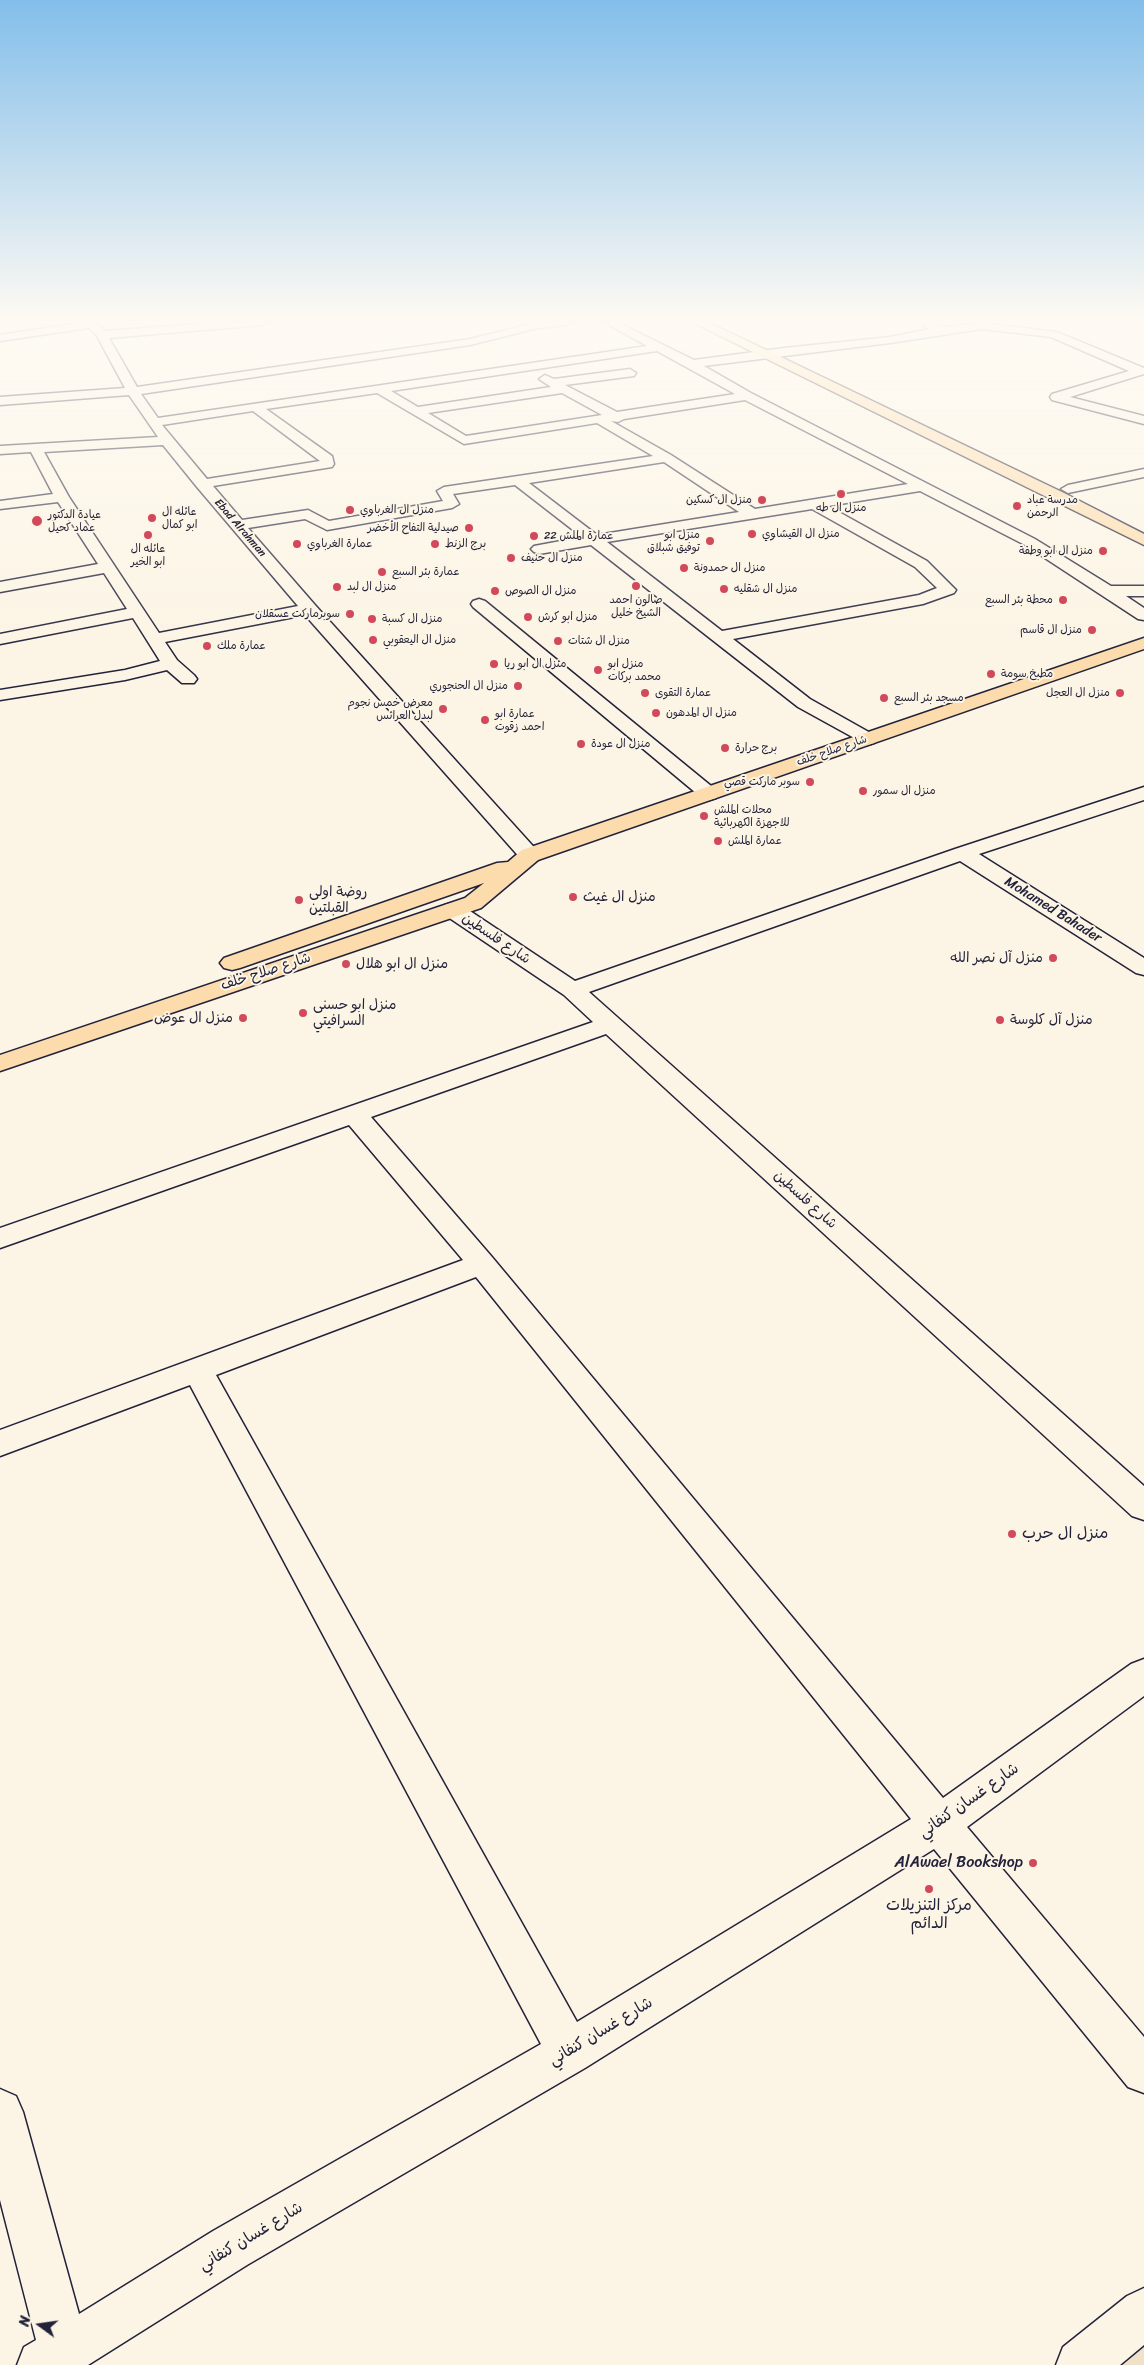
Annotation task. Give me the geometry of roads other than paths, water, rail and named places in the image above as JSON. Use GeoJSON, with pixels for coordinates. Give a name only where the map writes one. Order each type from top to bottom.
{"type":"FeatureCollection","features":[{"type":"Feature","properties":{"kind":"main road"},"geometry":{"type":"LineString","coordinates":[[928,432],[1144,540]]}},
{"type":"Feature","properties":{"kind":"main road"},"geometry":{"type":"LineString","coordinates":[[951,432],[1068,489],[1144,529]]}},
{"type":"Feature","properties":{"kind":"main road","name":"شارع صلاح خلف"},"geometry":{"type":"LineString","coordinates":[[0,1044],[1144,643]]}},
{"type":"Feature","properties":{"kind":"main road","name":"شارع صلاح خلف"},"geometry":{"type":"LineString","coordinates":[[0,1063],[473,903],[525,859]]}},
{"type":"Feature","properties":{"kind":"street","name":"Ebad Alrahman"},"geometry":{"type":"LineString","coordinates":[[161,432],[202,484],[525,859]]}},
{"type":"Feature","properties":{"kind":"street"},"geometry":{"type":"LineString","coordinates":[[202,484],[327,464],[327,459],[290,432]]}},
{"type":"Feature","properties":{"kind":"street"},"geometry":{"type":"LineString","coordinates":[[451,432],[464,440],[517,432]]}},
{"type":"Feature","properties":{"kind":"street"},"geometry":{"type":"LineString","coordinates":[[623,432],[752,514]]}},
{"type":"Feature","properties":{"kind":"street"},"geometry":{"type":"LineString","coordinates":[[819,432],[1030,542],[1144,615]]}},
{"type":"Feature","properties":{"kind":"street"},"geometry":{"type":"LineString","coordinates":[[0,450],[167,441]]}},
{"type":"Feature","properties":{"kind":"street"},"geometry":{"type":"LineString","coordinates":[[35,448],[62,496],[171,664],[188,679]]}},
{"type":"Feature","properties":{"kind":"street"},"geometry":{"type":"LineString","coordinates":[[237,525],[308,514],[327,526],[452,504],[444,491],[666,458]]}},
{"type":"Feature","properties":{"kind":"street"},"geometry":{"type":"LineString","coordinates":[[1068,489],[1144,473]]}},
{"type":"Feature","properties":{"kind":"street"},"geometry":{"type":"LineString","coordinates":[[516,479],[804,703],[867,739]]}},
{"type":"Feature","properties":{"kind":"street"},"geometry":{"type":"LineString","coordinates":[[539,549],[924,486]]}},
{"type":"Feature","properties":{"kind":"street"},"geometry":{"type":"LineString","coordinates":[[0,505],[62,496]]}},
{"type":"Feature","properties":{"kind":"street"},"geometry":{"type":"LineString","coordinates":[[718,637],[923,599],[948,590],[921,564],[814,504]]}},
{"type":"Feature","properties":{"kind":"street"},"geometry":{"type":"LineString","coordinates":[[0,587],[109,567]]}},
{"type":"Feature","properties":{"kind":"street"},"geometry":{"type":"LineString","coordinates":[[1108,591],[1144,591]]}},
{"type":"Feature","properties":{"kind":"street"},"geometry":{"type":"LineString","coordinates":[[479,604],[709,794]]}},
{"type":"Feature","properties":{"kind":"street"},"geometry":{"type":"LineString","coordinates":[[155,639],[309,609]]}},
{"type":"Feature","properties":{"kind":"street"},"geometry":{"type":"LineString","coordinates":[[0,639],[139,612]]}},
{"type":"Feature","properties":{"kind":"street"},"geometry":{"type":"LineString","coordinates":[[0,695],[125,674],[171,664]]}},
{"type":"Feature","properties":{"kind":"street"},"geometry":{"type":"LineString","coordinates":[[572,990],[962,853],[1144,793]]}},
{"type":"Feature","properties":{"kind":"street","name":"Mohamed Bahader"},"geometry":{"type":"LineString","coordinates":[[962,853],[1144,968]]}},
{"type":"Feature","properties":{"kind":"street","name":"شارع فلسطين"},"geometry":{"type":"LineString","coordinates":[[453,910],[572,990],[608,1025],[1144,1506]]}},
{"type":"Feature","properties":{"kind":"street"},"geometry":{"type":"LineString","coordinates":[[1121,953],[1144,944]]}},
{"type":"Feature","properties":{"kind":"street"},"geometry":{"type":"LineString","coordinates":[[0,1238],[608,1025]]}},
{"type":"Feature","properties":{"kind":"street"},"geometry":{"type":"LineString","coordinates":[[354,1114],[482,1264],[939,1824],[1144,2070]]}},
{"type":"Feature","properties":{"kind":"street"},"geometry":{"type":"LineString","coordinates":[[0,1443],[482,1264]]}},
{"type":"Feature","properties":{"kind":"street"},"geometry":{"type":"LineString","coordinates":[[197,1369],[569,2052]]}},
{"type":"Feature","properties":{"kind":"street","name":"شارع غسان كنفاني"},"geometry":{"type":"LineString","coordinates":[[53,2358],[230,2248],[569,2052],[939,1824],[1144,1675]]}},
{"type":"Feature","properties":{"kind":"street"},"geometry":{"type":"LineString","coordinates":[[0,2112],[53,2358]]}},
{"type":"Feature","properties":{"kind":"street"},"geometry":{"type":"LineString","coordinates":[[1081,2365],[1144,2312]]}},
{"type":"Feature","properties":{"kind":"place","name":"منزل ال طه"},"geometry":{"type":"Point","coordinates":[841,494]}},
{"type":"Feature","properties":{"kind":"place","name":"منزل ال كسكين"},"geometry":{"type":"Point","coordinates":[762,500]}},
{"type":"Feature","properties":{"kind":"place","name":"مدرسة عباد الرحمن"},"geometry":{"type":"Point","coordinates":[1017,506]}},
{"type":"Feature","properties":{"kind":"place","name":"منزل ال الغرباوي"},"geometry":{"type":"Point","coordinates":[350,510]}},
{"type":"Feature","properties":{"kind":"place","name":"عائله ال ابو كمال"},"geometry":{"type":"Point","coordinates":[152,518]}},
{"type":"Feature","properties":{"kind":"place","name":"عيادة الدكتور عماد كحيل"},"geometry":{"type":"Point","coordinates":[37,521]}},
{"type":"Feature","properties":{"kind":"place","name":"صيدلية التفاح الأخضر"},"geometry":{"type":"Point","coordinates":[469,528]}},
{"type":"Feature","properties":{"kind":"place","name":"منزل ال القيشاوي"},"geometry":{"type":"Point","coordinates":[752,534]}},
{"type":"Feature","properties":{"kind":"place","name":"عائله ال ابو الخير"},"geometry":{"type":"Point","coordinates":[148,535]}},
{"type":"Feature","properties":{"kind":"place","name":"عمارة الملش 22"},"geometry":{"type":"Point","coordinates":[534,536]}},
{"type":"Feature","properties":{"kind":"place","name":"منزل ابو توفيق شبلاق"},"geometry":{"type":"Point","coordinates":[710,541]}},
{"type":"Feature","properties":{"kind":"place","name":"عمارة الغرباوي"},"geometry":{"type":"Point","coordinates":[297,544]}},
{"type":"Feature","properties":{"kind":"place","name":"برج الزنط"},"geometry":{"type":"Point","coordinates":[435,544]}},
{"type":"Feature","properties":{"kind":"place","name":"منزل ال ابو وطفة"},"geometry":{"type":"Point","coordinates":[1103,551]}},
{"type":"Feature","properties":{"kind":"place","name":"منزل ال حنيف"},"geometry":{"type":"Point","coordinates":[511,558]}},
{"type":"Feature","properties":{"kind":"place","name":"منزل ال حمدونة"},"geometry":{"type":"Point","coordinates":[684,568]}},
{"type":"Feature","properties":{"kind":"place","name":"عمارة بئر السبع"},"geometry":{"type":"Point","coordinates":[382,572]}},
{"type":"Feature","properties":{"kind":"place","name":"صالون احمد الشيخ خليل"},"geometry":{"type":"Point","coordinates":[636,586]}},
{"type":"Feature","properties":{"kind":"place","name":"منزل ال لبد"},"geometry":{"type":"Point","coordinates":[337,587]}},
{"type":"Feature","properties":{"kind":"place","name":"منزل ال شقليه"},"geometry":{"type":"Point","coordinates":[724,589]}},
{"type":"Feature","properties":{"kind":"place","name":"منزل ال الصوص"},"geometry":{"type":"Point","coordinates":[495,591]}},
{"type":"Feature","properties":{"kind":"place","name":"محطة بئر السبع"},"geometry":{"type":"Point","coordinates":[1063,600]}},
{"type":"Feature","properties":{"kind":"place","name":"سوبرماركت عسقلان"},"geometry":{"type":"Point","coordinates":[350,614]}},
{"type":"Feature","properties":{"kind":"place","name":"منزل ابو كرش"},"geometry":{"type":"Point","coordinates":[528,617]}},
{"type":"Feature","properties":{"kind":"place","name":"منزل ال كسبة"},"geometry":{"type":"Point","coordinates":[372,619]}},
{"type":"Feature","properties":{"kind":"place","name":"منزل ال قاسم"},"geometry":{"type":"Point","coordinates":[1092,630]}},
{"type":"Feature","properties":{"kind":"place","name":"منزل ال اليعقوبي"},"geometry":{"type":"Point","coordinates":[373,640]}},
{"type":"Feature","properties":{"kind":"place","name":"منزل ال شتات"},"geometry":{"type":"Point","coordinates":[558,641]}},
{"type":"Feature","properties":{"kind":"place","name":"عمارة ملك"},"geometry":{"type":"Point","coordinates":[207,646]}},
{"type":"Feature","properties":{"kind":"place","name":"منزل ال ابو ريا"},"geometry":{"type":"Point","coordinates":[494,664]}},
{"type":"Feature","properties":{"kind":"place","name":"منزل ابو محمد بركات"},"geometry":{"type":"Point","coordinates":[598,670]}},
{"type":"Feature","properties":{"kind":"place","name":"مطبخ سومة"},"geometry":{"type":"Point","coordinates":[991,674]}},
{"type":"Feature","properties":{"kind":"place","name":"منزل ال الحنجوري"},"geometry":{"type":"Point","coordinates":[518,686]}},
{"type":"Feature","properties":{"kind":"place","name":"عمارة التقوى"},"geometry":{"type":"Point","coordinates":[645,693]}},
{"type":"Feature","properties":{"kind":"place","name":"منزل ال العجل"},"geometry":{"type":"Point","coordinates":[1120,693]}},
{"type":"Feature","properties":{"kind":"place","name":"مسجد بئر السبع"},"geometry":{"type":"Point","coordinates":[884,698]}},
{"type":"Feature","properties":{"kind":"place","name":"معرض خمس نجوم لبدل العرائس"},"geometry":{"type":"Point","coordinates":[443,709]}},
{"type":"Feature","properties":{"kind":"place","name":"منزل ال المدهون"},"geometry":{"type":"Point","coordinates":[656,713]}},
{"type":"Feature","properties":{"kind":"place","name":"عمارة ابو احمد زقوت"},"geometry":{"type":"Point","coordinates":[485,720]}},
{"type":"Feature","properties":{"kind":"place","name":"منزل ال عودة"},"geometry":{"type":"Point","coordinates":[581,744]}},
{"type":"Feature","properties":{"kind":"place","name":"برج حرارة"},"geometry":{"type":"Point","coordinates":[725,748]}},
{"type":"Feature","properties":{"kind":"place","name":"سوبر ماركت قصي"},"geometry":{"type":"Point","coordinates":[810,782]}},
{"type":"Feature","properties":{"kind":"place","name":"منزل ال سمور"},"geometry":{"type":"Point","coordinates":[863,791]}},
{"type":"Feature","properties":{"kind":"place","name":"محلات الملش للاجهزة الكهربائية"},"geometry":{"type":"Point","coordinates":[704,816]}},
{"type":"Feature","properties":{"kind":"place","name":"عمارة الملش"},"geometry":{"type":"Point","coordinates":[718,841]}},
{"type":"Feature","properties":{"kind":"place","name":"منزل ال غيث"},"geometry":{"type":"Point","coordinates":[573,897]}},
{"type":"Feature","properties":{"kind":"place","name":"روضة اولى القبلتين"},"geometry":{"type":"Point","coordinates":[299,900]}},
{"type":"Feature","properties":{"kind":"place","name":"منزل آل نصر الله"},"geometry":{"type":"Point","coordinates":[1053,958]}},
{"type":"Feature","properties":{"kind":"place","name":"منزل ال ابو هلال"},"geometry":{"type":"Point","coordinates":[346,964]}},
{"type":"Feature","properties":{"kind":"place","name":"منزل ابو حسنى السرافيتي"},"geometry":{"type":"Point","coordinates":[303,1013]}},
{"type":"Feature","properties":{"kind":"place","name":"منزل ال عوض"},"geometry":{"type":"Point","coordinates":[243,1018]}},
{"type":"Feature","properties":{"kind":"place","name":"منزل آل كلوسة"},"geometry":{"type":"Point","coordinates":[1000,1020]}},
{"type":"Feature","properties":{"kind":"place","name":"منزل ال حرب"},"geometry":{"type":"Point","coordinates":[1012,1534]}},
{"type":"Feature","properties":{"kind":"place","name":"AlAwael Bookshop"},"geometry":{"type":"Point","coordinates":[1033,1863]}},
{"type":"Feature","properties":{"kind":"place","name":"مركز التنزيلات الدائم"},"geometry":{"type":"Point","coordinates":[929,1889]}}]}
